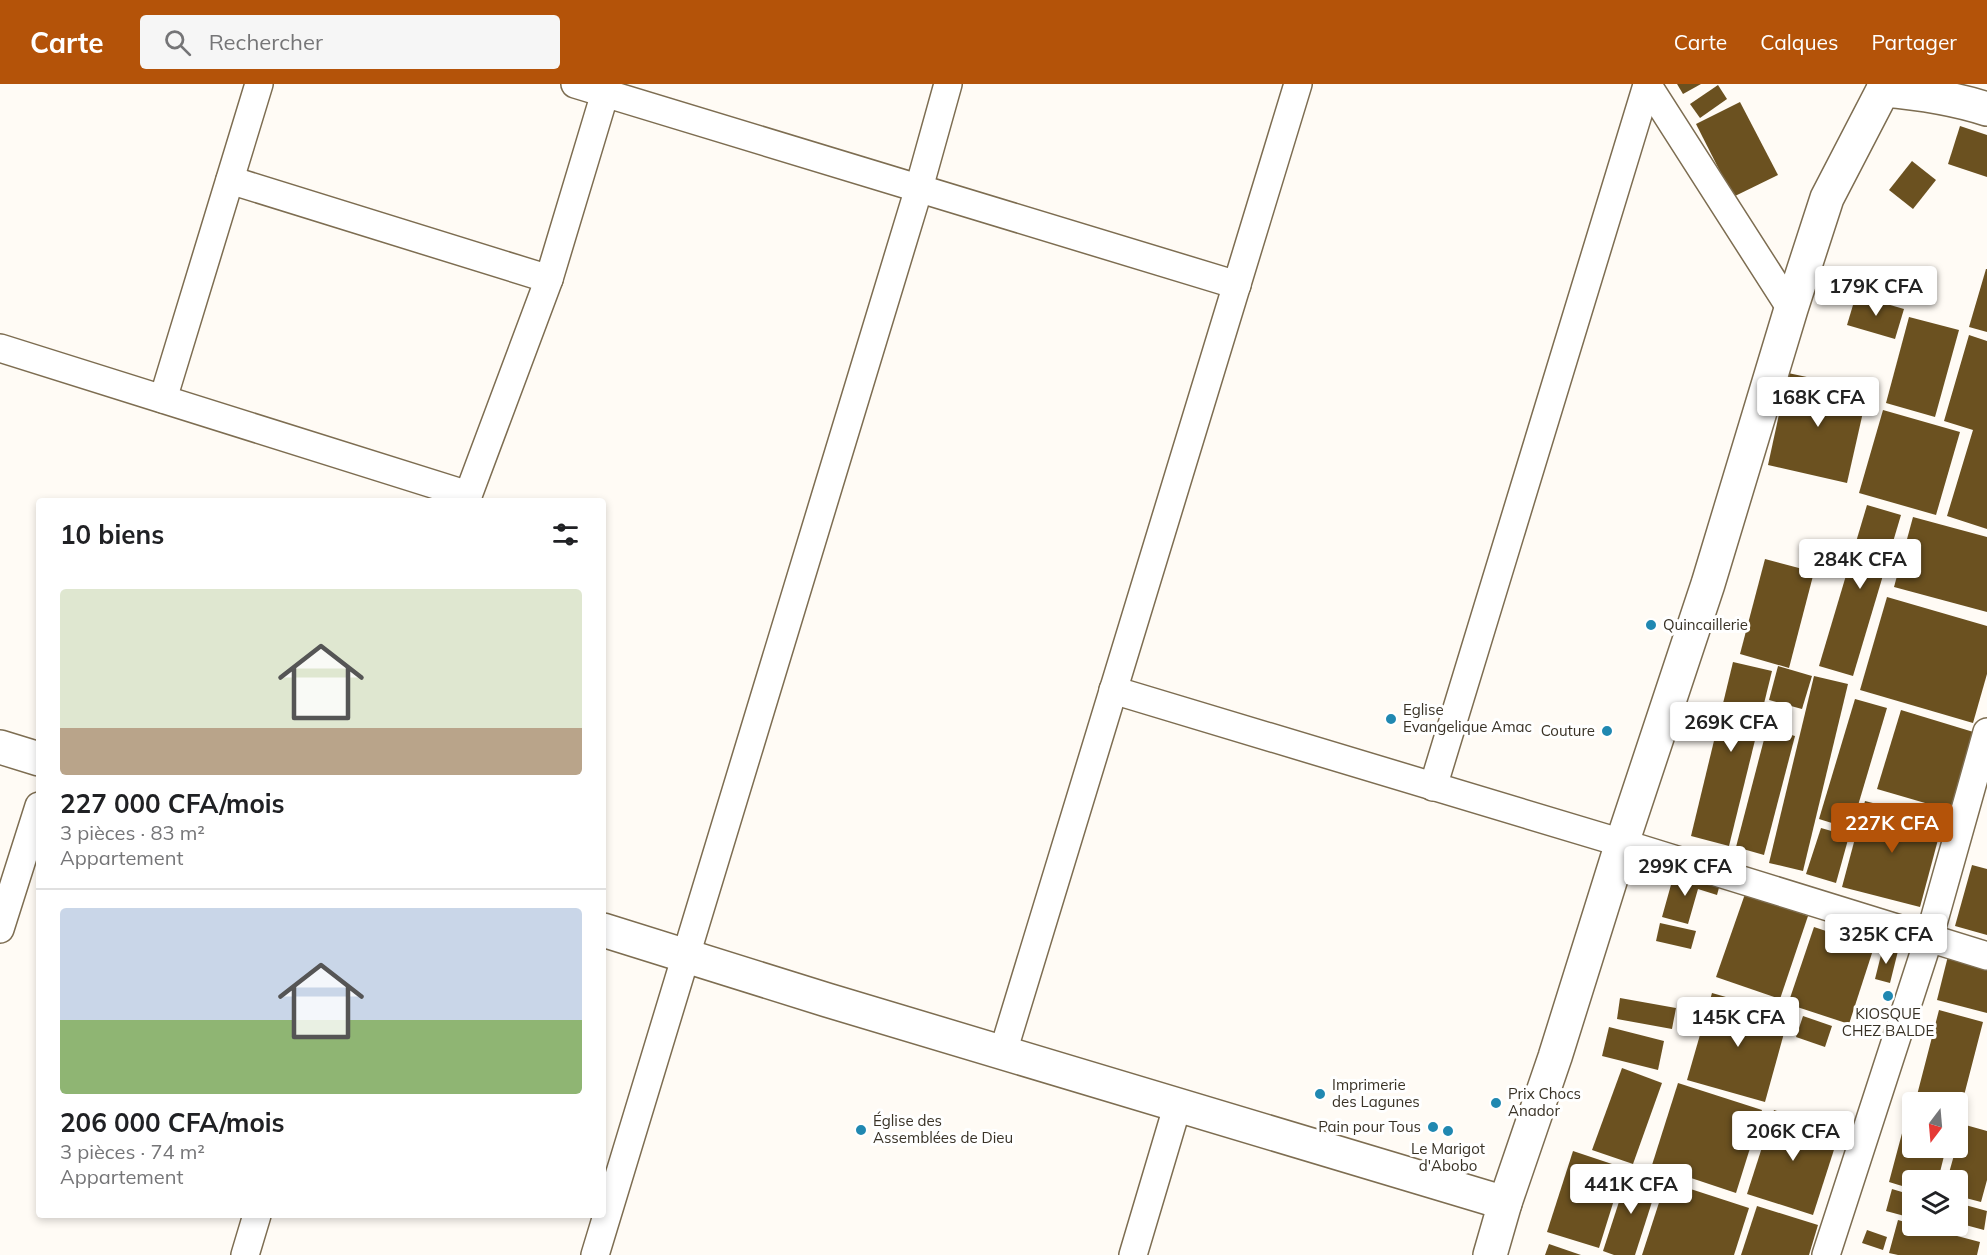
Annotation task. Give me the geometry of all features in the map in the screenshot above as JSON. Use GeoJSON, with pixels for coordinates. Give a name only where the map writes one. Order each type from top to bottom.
{"type":"FeatureCollection","features":[{"type":"Feature","properties":{"kind":"street"},"geometry":{"type":"LineString","coordinates":[[163,399],[259,84]]}},
{"type":"Feature","properties":{"kind":"street"},"geometry":{"type":"LineString","coordinates":[[575,84],[1236,285]]}},
{"type":"Feature","properties":{"kind":"street"},"geometry":{"type":"LineString","coordinates":[[595,1255],[948,84]]}},
{"type":"Feature","properties":{"kind":"street"},"geometry":{"type":"LineString","coordinates":[[1003,1052],[1298,84]]}},
{"type":"Feature","properties":{"kind":"street"},"geometry":{"type":"LineString","coordinates":[[1647,84],[1791,309]]}},
{"type":"Feature","properties":{"kind":"street"},"geometry":{"type":"LineString","coordinates":[[1433,787],[1647,84]]}},
{"type":"Feature","properties":{"kind":"street"},"geometry":{"type":"LineString","coordinates":[[1490,1255],[1707,584],[1827,198],[1882,87],[1918,93],[1963,92],[1987,109]]}},
{"type":"Feature","properties":{"kind":"street"},"geometry":{"type":"LineString","coordinates":[[0,348],[467,498],[549,279],[605,93]]}},
{"type":"Feature","properties":{"kind":"street"},"geometry":{"type":"LineString","coordinates":[[230,180],[549,279]]}},
{"type":"Feature","properties":{"kind":"street"},"geometry":{"type":"LineString","coordinates":[[1113,690],[1622,843],[1987,956]]}},
{"type":"Feature","properties":{"kind":"street"},"geometry":{"type":"LineString","coordinates":[[1826,1255],[1929,938],[1987,732]]}},
{"type":"Feature","properties":{"kind":"street"},"geometry":{"type":"LineString","coordinates":[[0,747],[36,758]]}},
{"type":"Feature","properties":{"kind":"street"},"geometry":{"type":"LineString","coordinates":[[0,929],[36,815]]}},
{"type":"Feature","properties":{"kind":"street"},"geometry":{"type":"LineString","coordinates":[[606,931],[1505,1203]]}},
{"type":"Feature","properties":{"kind":"street"},"geometry":{"type":"LineString","coordinates":[[1133,1255],[1178,1104]]}},
{"type":"Feature","properties":{"kind":"street"},"geometry":{"type":"LineString","coordinates":[[245,1255],[256,1218]]}},
{"type":"Feature","properties":{"kind":"building"},"geometry":{"type":"Polygon","coordinates":[[[1677,84],[1701,84],[1683,94],[1677,84]]]}},
{"type":"Feature","properties":{"kind":"building"},"geometry":{"type":"Polygon","coordinates":[[[1718,85],[1727,99],[1700,118],[1690,104],[1718,85]]]}},
{"type":"Feature","properties":{"kind":"building"},"geometry":{"type":"Polygon","coordinates":[[[1740,102],[1778,175],[1733,197],[1696,124],[1740,102]]]}},
{"type":"Feature","properties":{"kind":"building"},"geometry":{"type":"Polygon","coordinates":[[[1960,126],[1987,135],[1987,177],[1948,164],[1960,126]]]}},
{"type":"Feature","properties":{"kind":"building"},"geometry":{"type":"Polygon","coordinates":[[[1912,161],[1936,180],[1913,209],[1889,190],[1912,161]]]}},
{"type":"Feature","properties":{"kind":"building"},"geometry":{"type":"Polygon","coordinates":[[[1987,269],[1987,332],[1969,327],[1987,269]]]}},
{"type":"Feature","properties":{"kind":"building"},"geometry":{"type":"Polygon","coordinates":[[[1856,295],[1904,309],[1895,339],[1847,325],[1856,295]]]}},
{"type":"Feature","properties":{"kind":"building"},"geometry":{"type":"Polygon","coordinates":[[[1909,317],[1959,330],[1935,417],[1886,403],[1909,317]]]}},
{"type":"Feature","properties":{"kind":"building"},"geometry":{"type":"Polygon","coordinates":[[[1969,335],[1987,341],[1987,529],[1947,516],[1973,430],[1944,421],[1969,335]]]}},
{"type":"Feature","properties":{"kind":"building"},"geometry":{"type":"Polygon","coordinates":[[[1788,373],[1868,390],[1847,483],[1768,465],[1788,373]]]}},
{"type":"Feature","properties":{"kind":"building"},"geometry":{"type":"Polygon","coordinates":[[[1883,410],[1960,432],[1936,515],[1859,493],[1883,410]]]}},
{"type":"Feature","properties":{"kind":"building"},"geometry":{"type":"Polygon","coordinates":[[[1867,505],[1901,515],[1853,676],[1819,666],[1867,505]]]}},
{"type":"Feature","properties":{"kind":"building"},"geometry":{"type":"Polygon","coordinates":[[[1913,517],[1987,537],[1987,612],[1894,587],[1913,517]]]}},
{"type":"Feature","properties":{"kind":"building"},"geometry":{"type":"Polygon","coordinates":[[[1765,559],[1814,572],[1789,668],[1740,654],[1765,559]]]}},
{"type":"Feature","properties":{"kind":"building"},"geometry":{"type":"Polygon","coordinates":[[[1887,597],[1987,626],[1987,674],[1973,723],[1860,690],[1887,597]]]}},
{"type":"Feature","properties":{"kind":"building"},"geometry":{"type":"Polygon","coordinates":[[[1733,662],[1772,671],[1729,846],[1691,836],[1733,662]]]}},
{"type":"Feature","properties":{"kind":"building"},"geometry":{"type":"Polygon","coordinates":[[[1778,666],[1812,676],[1802,709],[1769,700],[1778,666]]]}},
{"type":"Feature","properties":{"kind":"building"},"geometry":{"type":"Polygon","coordinates":[[[1814,676],[1848,684],[1803,871],[1769,863],[1814,676]]]}},
{"type":"Feature","properties":{"kind":"building"},"geometry":{"type":"Polygon","coordinates":[[[1855,699],[1887,708],[1851,829],[1819,819],[1855,699]]]}},
{"type":"Feature","properties":{"kind":"building"},"geometry":{"type":"Polygon","coordinates":[[[1901,710],[1980,734],[1956,812],[1877,789],[1901,710]]]}},
{"type":"Feature","properties":{"kind":"building"},"geometry":{"type":"Polygon","coordinates":[[[1767,728],[1795,736],[1764,855],[1736,847],[1767,728]]]}},
{"type":"Feature","properties":{"kind":"building"},"geometry":{"type":"Polygon","coordinates":[[[1865,801],[1943,821],[1920,907],[1842,887],[1865,801]]]}},
{"type":"Feature","properties":{"kind":"building"},"geometry":{"type":"Polygon","coordinates":[[[1821,828],[1849,836],[1836,883],[1806,874],[1821,828]]]}},
{"type":"Feature","properties":{"kind":"building"},"geometry":{"type":"Polygon","coordinates":[[[1972,865],[1987,869],[1987,935],[1955,926],[1972,865]]]}},
{"type":"Feature","properties":{"kind":"building"},"geometry":{"type":"Polygon","coordinates":[[[1674,874],[1720,884],[1717,895],[1698,889],[1688,924],[1662,917],[1674,874]]]}},
{"type":"Feature","properties":{"kind":"building"},"geometry":{"type":"Polygon","coordinates":[[[1745,894],[1808,916],[1780,999],[1716,977],[1745,894]]]}},
{"type":"Feature","properties":{"kind":"building"},"geometry":{"type":"Polygon","coordinates":[[[1660,923],[1696,931],[1691,949],[1656,941],[1660,923]]]}},
{"type":"Feature","properties":{"kind":"building"},"geometry":{"type":"Polygon","coordinates":[[[1814,927],[1874,947],[1849,1024],[1788,1004],[1814,927]]]}},
{"type":"Feature","properties":{"kind":"building"},"geometry":{"type":"Polygon","coordinates":[[[1883,947],[1898,951],[1890,983],[1875,979],[1883,947]]]}},
{"type":"Feature","properties":{"kind":"building"},"geometry":{"type":"Polygon","coordinates":[[[1948,956],[1987,966],[1987,1013],[1937,1000],[1948,956]]]}},
{"type":"Feature","properties":{"kind":"building"},"geometry":{"type":"Polygon","coordinates":[[[1712,993],[1789,1015],[1765,1102],[1687,1080],[1712,993]]]}},
{"type":"Feature","properties":{"kind":"building"},"geometry":{"type":"Polygon","coordinates":[[[1620,998],[1676,1008],[1672,1029],[1617,1019],[1620,998]]]}},
{"type":"Feature","properties":{"kind":"building"},"geometry":{"type":"Polygon","coordinates":[[[1939,1010],[1983,1022],[1965,1092],[1918,1092],[1939,1010]]]}},
{"type":"Feature","properties":{"kind":"building"},"geometry":{"type":"Polygon","coordinates":[[[1803,1016],[1832,1026],[1825,1047],[1796,1037],[1803,1016]]]}},
{"type":"Feature","properties":{"kind":"building"},"geometry":{"type":"Polygon","coordinates":[[[1609,1027],[1664,1041],[1658,1070],[1602,1056],[1609,1027]]]}},
{"type":"Feature","properties":{"kind":"building"},"geometry":{"type":"Polygon","coordinates":[[[1622,1068],[1662,1083],[1633,1164],[1592,1150],[1622,1068]]]}},
{"type":"Feature","properties":{"kind":"building"},"geometry":{"type":"Polygon","coordinates":[[[1678,1083],[1762,1110],[1736,1193],[1652,1165],[1678,1083]]]}},
{"type":"Feature","properties":{"kind":"building"},"geometry":{"type":"Polygon","coordinates":[[[1774,1110],[1840,1131],[1813,1215],[1747,1194],[1774,1110]]]}},
{"type":"Feature","properties":{"kind":"building"},"geometry":{"type":"Polygon","coordinates":[[[1968,1126],[1987,1131],[1987,1180],[1981,1202],[1968,1199],[1968,1170],[1950,1170],[1953,1158],[1968,1158],[1968,1126]]]}},
{"type":"Feature","properties":{"kind":"building"},"geometry":{"type":"Polygon","coordinates":[[[1902,1133],[1902,1158],[1944,1158],[1940,1170],[1902,1170],[1902,1186],[1889,1182],[1902,1133]]]}},
{"type":"Feature","properties":{"kind":"building"},"geometry":{"type":"Polygon","coordinates":[[[1573,1151],[1624,1168],[1599,1248],[1547,1232],[1573,1151]]]}},
{"type":"Feature","properties":{"kind":"building"},"geometry":{"type":"Polygon","coordinates":[[[1629,1171],[1659,1180],[1635,1255],[1614,1255],[1603,1251],[1629,1171]]]}},
{"type":"Feature","properties":{"kind":"building"},"geometry":{"type":"Polygon","coordinates":[[[1666,1181],[1749,1208],[1734,1255],[1642,1255],[1666,1181]]]}},
{"type":"Feature","properties":{"kind":"building"},"geometry":{"type":"Polygon","coordinates":[[[1892,1189],[1902,1192],[1902,1215],[1886,1211],[1892,1189]]]}},
{"type":"Feature","properties":{"kind":"building"},"geometry":{"type":"Polygon","coordinates":[[[1757,1206],[1818,1225],[1809,1255],[1741,1255],[1757,1206]]]}},
{"type":"Feature","properties":{"kind":"building"},"geometry":{"type":"Polygon","coordinates":[[[1968,1206],[1987,1211],[1984,1230],[1968,1226],[1968,1206]]]}},
{"type":"Feature","properties":{"kind":"building"},"geometry":{"type":"Polygon","coordinates":[[[1898,1220],[1902,1221],[1902,1236],[1957,1236],[1980,1242],[1977,1255],[1889,1253],[1898,1220]]]}},
{"type":"Feature","properties":{"kind":"building"},"geometry":{"type":"Polygon","coordinates":[[[1867,1230],[1887,1237],[1883,1250],[1862,1243],[1867,1230]]]}},
{"type":"Feature","properties":{"kind":"building"},"geometry":{"type":"Polygon","coordinates":[[[1549,1244],[1581,1255],[1545,1255],[1549,1244]]]}},
{"type":"Feature","properties":{"kind":"place","name":"Quincaillerie"},"geometry":{"type":"Point","coordinates":[1651,625]}},
{"type":"Feature","properties":{"kind":"place","name":"Eglise Evangelique Amac"},"geometry":{"type":"Point","coordinates":[1391,719]}},
{"type":"Feature","properties":{"kind":"place","name":"Couture"},"geometry":{"type":"Point","coordinates":[1607,731]}},
{"type":"Feature","properties":{"kind":"place","name":"KIOSQUE CHEZ BALDE"},"geometry":{"type":"Point","coordinates":[1888,996]}},
{"type":"Feature","properties":{"kind":"place","name":"Imprimerie des Lagunes"},"geometry":{"type":"Point","coordinates":[1320,1094]}},
{"type":"Feature","properties":{"kind":"place","name":"Prix Chocs Anador"},"geometry":{"type":"Point","coordinates":[1496,1103]}},
{"type":"Feature","properties":{"kind":"place","name":"Pain pour Tous"},"geometry":{"type":"Point","coordinates":[1433,1127]}},
{"type":"Feature","properties":{"kind":"place","name":"Église des Assemblées de Dieu"},"geometry":{"type":"Point","coordinates":[861,1130]}},
{"type":"Feature","properties":{"kind":"place","name":"Le Marigot d'Abobo"},"geometry":{"type":"Point","coordinates":[1448,1131]}}]}
